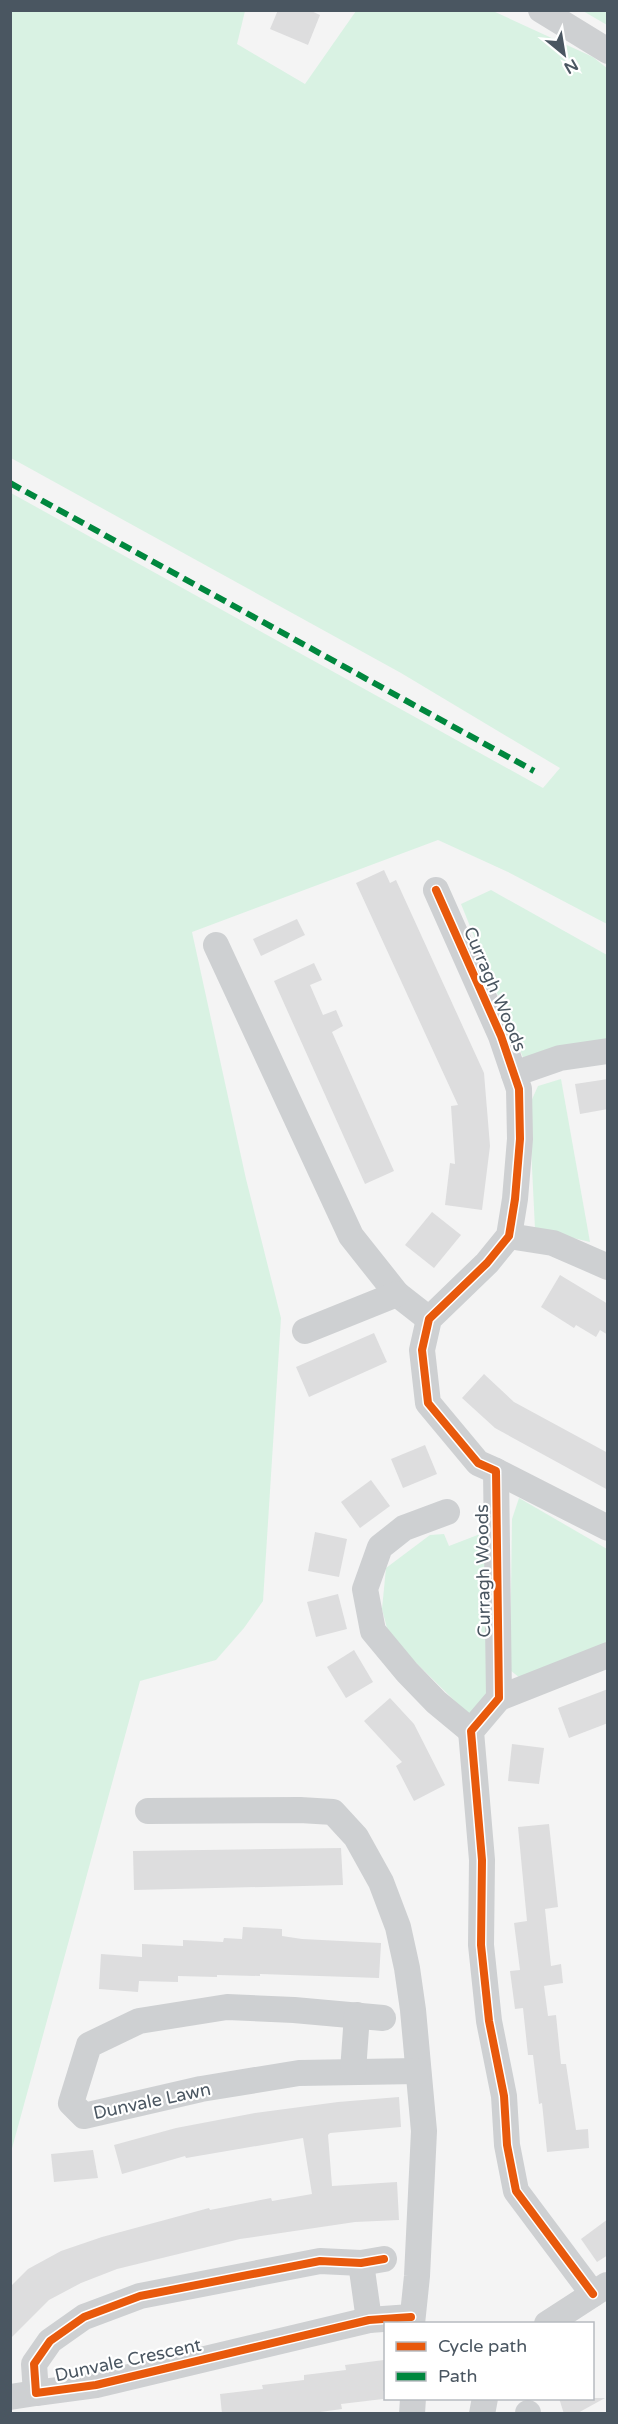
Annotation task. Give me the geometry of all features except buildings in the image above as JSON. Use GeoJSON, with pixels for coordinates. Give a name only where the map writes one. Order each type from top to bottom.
{"type":"FeatureCollection","features":[{"type":"Feature","properties":{"kind":"street"},"geometry":{"type":"LineString","coordinates":[[541,10],[608,51]]}},
{"type":"Feature","properties":{"kind":"street","name":"Curragh Woods"},"geometry":{"type":"LineString","coordinates":[[429,1320],[487,1263],[509,1236],[520,1139],[519,1089],[514,1074],[501,1036],[436,890]]}},
{"type":"Feature","properties":{"kind":"street"},"geometry":{"type":"LineString","coordinates":[[216,945],[351,1236],[397,1294],[429,1320],[422,1350],[428,1403],[478,1464],[608,1528]]}},
{"type":"Feature","properties":{"kind":"street","name":"Curragh Woods"},"geometry":{"type":"LineString","coordinates":[[514,1074],[560,1058],[608,1051]]}},
{"type":"Feature","properties":{"kind":"street"},"geometry":{"type":"LineString","coordinates":[[509,1236],[553,1243],[608,1267]]}},
{"type":"Feature","properties":{"kind":"street"},"geometry":{"type":"LineString","coordinates":[[305,1331],[397,1294]]}},
{"type":"Feature","properties":{"kind":"street","name":"Curragh Woods"},"geometry":{"type":"LineString","coordinates":[[496,1471],[499,1698]]}},
{"type":"Feature","properties":{"kind":"street","name":"Curragh Woods"},"geometry":{"type":"LineString","coordinates":[[447,1512],[404,1528],[380,1547],[365,1589],[373,1631],[414,1680],[439,1705],[471,1731]]}},
{"type":"Feature","properties":{"kind":"street"},"geometry":{"type":"LineString","coordinates":[[550,2322],[600,2290],[516,2191],[507,2145],[504,2096],[489,2021],[481,1945],[482,1860],[471,1731],[499,1698],[608,1655]]}},
{"type":"Feature","properties":{"kind":"street"},"geometry":{"type":"LineString","coordinates":[[148,1811],[300,1810],[333,1812],[356,1837],[381,1882],[398,1927],[407,1968],[424,2131],[417,2276],[412,2320]]}},
{"type":"Feature","properties":{"kind":"street","name":"Dunvale Lawn"},"geometry":{"type":"LineString","coordinates":[[383,2018],[226,2007],[139,2021],[89,2045],[71,2103],[84,2116],[201,2089],[299,2073],[418,2071]]}},
{"type":"Feature","properties":{"kind":"street"},"geometry":{"type":"LineString","coordinates":[[353,2071],[357,2015]]}},
{"type":"Feature","properties":{"kind":"street","name":"Dunvale Crescent"},"geometry":{"type":"LineString","coordinates":[[369,2320],[373,2261],[320,2261],[152,2294],[84,2317],[50,2342],[34,2364],[36,2393],[96,2385],[369,2320],[412,2320]]}},
{"type":"Feature","properties":{"kind":"street"},"geometry":{"type":"LineString","coordinates":[[10,2397],[36,2393]]}},
{"type":"Feature","properties":{"kind":"green space"},"geometry":{"type":"Polygon","coordinates":[[[10,11],[245,11],[237,44],[305,84],[356,11],[493,11],[593,57],[608,69],[607,924],[508,872],[438,840],[192,932],[246,1179],[281,1318],[263,1601],[244,1628],[216,1660],[140,1681],[11,2152],[11,493],[543,788],[560,768],[401,673],[11,458],[10,11]]]}},
{"type":"Feature","properties":{"kind":"green space"},"geometry":{"type":"Polygon","coordinates":[[[583,11],[607,11],[607,25],[583,11]]]}},
{"type":"Feature","properties":{"kind":"green space"},"geometry":{"type":"Polygon","coordinates":[[[491,890],[607,955],[607,1043],[524,1060],[461,904],[491,890]]]}},
{"type":"Feature","properties":{"kind":"green space"},"geometry":{"type":"Polygon","coordinates":[[[561,1079],[590,1242],[535,1229],[529,1106],[538,1086],[561,1079]]]}},
{"type":"Feature","properties":{"kind":"green space"},"geometry":{"type":"Polygon","coordinates":[[[519,1498],[607,1549],[607,1644],[520,1678],[510,1670],[512,1519],[519,1498]]]}},
{"type":"Feature","properties":{"kind":"green space"},"geometry":{"type":"Polygon","coordinates":[[[488,1531],[489,1700],[468,1714],[389,1636],[382,1609],[386,1568],[430,1535],[444,1534],[449,1546],[488,1531]]]}},
{"type":"Feature","properties":{"kind":"marked path"},"geometry":{"type":"LineString","coordinates":[[10,483],[534,771]]}},
{"type":"Feature","properties":{"kind":"cycle path"},"geometry":{"type":"LineString","coordinates":[[436,890],[501,1036],[519,1089],[520,1139],[509,1236],[487,1263],[429,1319],[422,1350],[428,1403],[478,1463],[496,1471],[499,1698],[471,1731],[482,1860],[481,1945],[489,2021],[504,2096],[507,2145],[516,2191],[593,2294]]}},
{"type":"Feature","properties":{"kind":"cycle path"},"geometry":{"type":"LineString","coordinates":[[384,2259],[361,2263],[320,2261],[140,2296],[84,2317],[50,2341],[34,2364],[36,2393],[96,2385],[369,2320],[411,2317]]}}]}
